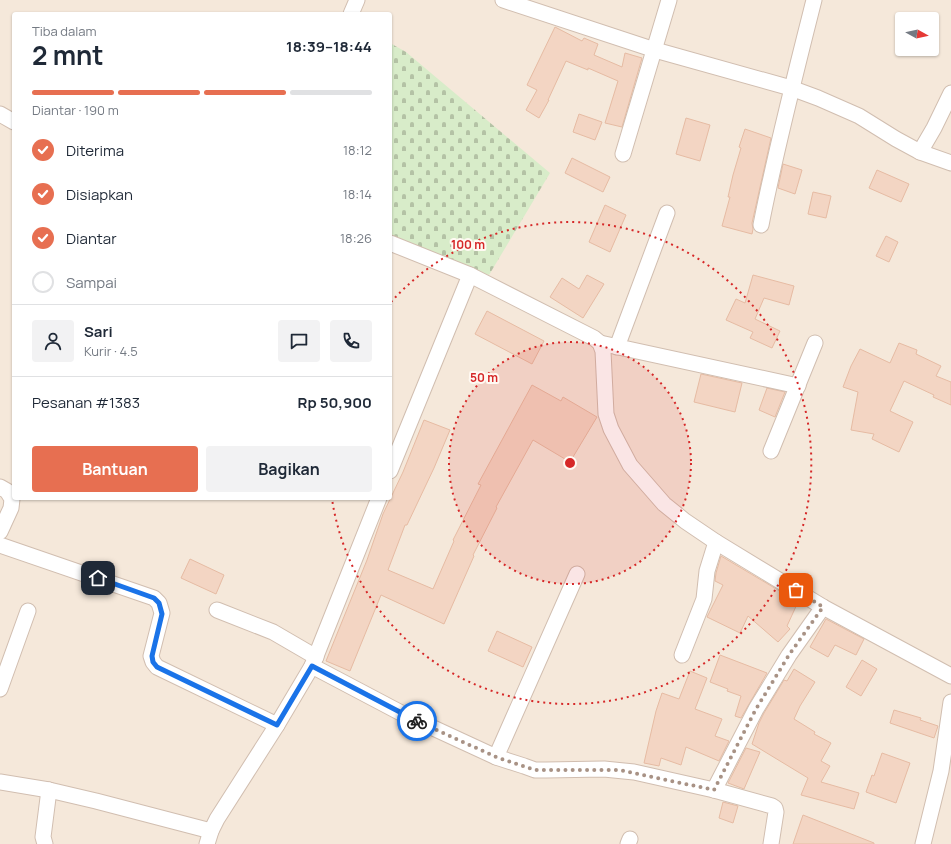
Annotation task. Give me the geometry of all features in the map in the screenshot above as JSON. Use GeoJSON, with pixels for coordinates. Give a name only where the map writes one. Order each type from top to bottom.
{"type":"FeatureCollection","features":[{"type":"Feature","properties":{"kind":"street"},"geometry":{"type":"LineString","coordinates":[[352,12],[357,0]]}},
{"type":"Feature","properties":{"kind":"street"},"geometry":{"type":"LineString","coordinates":[[503,0],[655,50],[791,88],[835,104],[853,113],[896,140],[920,152],[951,163]]}},
{"type":"Feature","properties":{"kind":"street"},"geometry":{"type":"LineString","coordinates":[[623,154],[669,0]]}},
{"type":"Feature","properties":{"kind":"street"},"geometry":{"type":"LineString","coordinates":[[761,225],[791,88],[814,0]]}},
{"type":"Feature","properties":{"kind":"street"},"geometry":{"type":"LineString","coordinates":[[920,152],[934,128],[951,93]]}},
{"type":"Feature","properties":{"kind":"street"},"geometry":{"type":"LineString","coordinates":[[0,114],[12,121]]}},
{"type":"Feature","properties":{"kind":"street"},"geometry":{"type":"LineString","coordinates":[[617,347],[667,213]]}},
{"type":"Feature","properties":{"kind":"street"},"geometry":{"type":"LineString","coordinates":[[392,244],[470,275],[594,338],[600,343],[798,386]]}},
{"type":"Feature","properties":{"kind":"street"},"geometry":{"type":"LineString","coordinates":[[392,466],[470,275]]}},
{"type":"Feature","properties":{"kind":"street"},"geometry":{"type":"LineString","coordinates":[[600,343],[603,351],[606,414],[611,430],[630,465],[664,504],[685,521],[716,542],[823,607],[951,676]]}},
{"type":"Feature","properties":{"kind":"street"},"geometry":{"type":"LineString","coordinates":[[772,451],[815,343]]}},
{"type":"Feature","properties":{"kind":"street"},"geometry":{"type":"LineString","coordinates":[[0,488],[7,491],[12,499],[11,508],[0,532]]}},
{"type":"Feature","properties":{"kind":"street"},"geometry":{"type":"LineString","coordinates":[[0,782],[49,790],[96,801],[209,838],[216,819],[277,725],[314,661],[378,500]]}},
{"type":"Feature","properties":{"kind":"street"},"geometry":{"type":"LineString","coordinates":[[682,655],[704,599],[707,570],[716,542]]}},
{"type":"Feature","properties":{"kind":"street"},"geometry":{"type":"LineString","coordinates":[[0,545],[154,598],[159,603],[162,614],[152,656],[153,662],[157,667],[277,725]]}},
{"type":"Feature","properties":{"kind":"street"},"geometry":{"type":"LineString","coordinates":[[496,757],[577,574]]}},
{"type":"Feature","properties":{"kind":"street"},"geometry":{"type":"LineString","coordinates":[[714,790],[756,709],[785,661],[823,607]]}},
{"type":"Feature","properties":{"kind":"street"},"geometry":{"type":"LineString","coordinates":[[217,610],[273,632],[314,661],[403,714],[496,757],[535,770],[620,770],[714,790],[775,808],[771,844]]}},
{"type":"Feature","properties":{"kind":"street"},"geometry":{"type":"LineString","coordinates":[[0,689],[28,611]]}},
{"type":"Feature","properties":{"kind":"street"},"geometry":{"type":"LineString","coordinates":[[923,844],[946,773],[951,702]]}},
{"type":"Feature","properties":{"kind":"street"},"geometry":{"type":"LineString","coordinates":[[45,844],[43,837],[49,790]]}},
{"type":"Feature","properties":{"kind":"shaded area"},"geometry":{"type":"Polygon","coordinates":[[[0,0],[951,0],[951,844],[0,844],[0,0]]]}},
{"type":"Feature","properties":{"kind":"green space"},"geometry":{"type":"Polygon","coordinates":[[[392,44],[406,52],[550,173],[489,275],[392,242],[392,44]]]}},
{"type":"Feature","properties":{"kind":"building"},"geometry":{"type":"Polygon","coordinates":[[[555,27],[582,41],[584,38],[598,44],[594,55],[622,67],[625,53],[642,58],[622,127],[605,123],[618,81],[588,68],[588,70],[566,61],[549,100],[539,118],[526,110],[537,90],[527,85],[555,27]]]}},
{"type":"Feature","properties":{"kind":"building"},"geometry":{"type":"Polygon","coordinates":[[[579,114],[602,122],[595,140],[573,132],[579,114]]]}},
{"type":"Feature","properties":{"kind":"building"},"geometry":{"type":"Polygon","coordinates":[[[686,118],[710,125],[700,161],[676,154],[686,118]]]}},
{"type":"Feature","properties":{"kind":"building"},"geometry":{"type":"Polygon","coordinates":[[[745,129],[771,138],[752,223],[752,234],[722,226],[730,197],[728,197],[733,175],[741,148],[739,147],[745,129]]]}},
{"type":"Feature","properties":{"kind":"building"},"geometry":{"type":"Polygon","coordinates":[[[572,158],[610,177],[603,192],[565,173],[572,158]]]}},
{"type":"Feature","properties":{"kind":"building"},"geometry":{"type":"Polygon","coordinates":[[[783,164],[802,170],[795,194],[778,188],[783,164]]]}},
{"type":"Feature","properties":{"kind":"building"},"geometry":{"type":"Polygon","coordinates":[[[877,170],[909,184],[901,202],[869,188],[877,170]]]}},
{"type":"Feature","properties":{"kind":"building"},"geometry":{"type":"Polygon","coordinates":[[[813,192],[831,196],[826,218],[808,214],[813,192]]]}},
{"type":"Feature","properties":{"kind":"building"},"geometry":{"type":"Polygon","coordinates":[[[605,205],[626,215],[610,252],[589,242],[605,205]]]}},
{"type":"Feature","properties":{"kind":"building"},"geometry":{"type":"Polygon","coordinates":[[[886,236],[898,242],[889,262],[876,256],[886,236]]]}},
{"type":"Feature","properties":{"kind":"building"},"geometry":{"type":"Polygon","coordinates":[[[587,275],[604,284],[583,318],[550,297],[562,278],[579,289],[587,275]]]}},
{"type":"Feature","properties":{"kind":"building"},"geometry":{"type":"Polygon","coordinates":[[[753,275],[794,286],[789,305],[764,298],[755,319],[780,331],[772,348],[750,338],[753,332],[726,320],[736,299],[745,303],[753,275]]]}},
{"type":"Feature","properties":{"kind":"building"},"geometry":{"type":"Polygon","coordinates":[[[487,311],[544,341],[532,364],[475,334],[487,311]]]}},
{"type":"Feature","properties":{"kind":"building"},"geometry":{"type":"Polygon","coordinates":[[[899,343],[917,350],[916,354],[941,366],[936,376],[951,382],[951,405],[904,381],[890,411],[913,422],[899,452],[872,439],[874,434],[851,430],[858,392],[843,387],[851,366],[860,349],[890,363],[899,343]]]}},
{"type":"Feature","properties":{"kind":"building"},"geometry":{"type":"Polygon","coordinates":[[[701,374],[742,383],[735,412],[694,402],[701,374]]]}},
{"type":"Feature","properties":{"kind":"building"},"geometry":{"type":"Polygon","coordinates":[[[532,385],[561,401],[563,397],[597,417],[570,462],[533,440],[496,507],[497,508],[473,555],[474,556],[444,624],[381,595],[350,671],[326,661],[367,560],[383,514],[390,500],[392,500],[392,495],[424,420],[450,430],[407,525],[405,525],[388,570],[433,589],[454,541],[453,540],[481,485],[478,484],[532,385]]]}},
{"type":"Feature","properties":{"kind":"building"},"geometry":{"type":"Polygon","coordinates":[[[767,388],[785,392],[775,417],[759,410],[767,388]]]}},
{"type":"Feature","properties":{"kind":"building"},"geometry":{"type":"Polygon","coordinates":[[[721,556],[798,602],[787,626],[790,629],[778,642],[748,616],[740,633],[707,617],[723,585],[715,581],[721,556]]]}},
{"type":"Feature","properties":{"kind":"building"},"geometry":{"type":"Polygon","coordinates":[[[190,559],[224,575],[216,594],[181,578],[190,559]]]}},
{"type":"Feature","properties":{"kind":"building"},"geometry":{"type":"Polygon","coordinates":[[[826,619],[864,639],[856,655],[835,645],[828,657],[810,647],[826,619]]]}},
{"type":"Feature","properties":{"kind":"building"},"geometry":{"type":"Polygon","coordinates":[[[497,631],[532,647],[523,667],[488,651],[497,631]]]}},
{"type":"Feature","properties":{"kind":"building"},"geometry":{"type":"Polygon","coordinates":[[[720,655],[767,673],[741,718],[735,716],[741,696],[727,691],[728,689],[710,682],[720,655]]]}},
{"type":"Feature","properties":{"kind":"building"},"geometry":{"type":"Polygon","coordinates":[[[862,660],[877,669],[861,696],[846,687],[862,660]]]}},
{"type":"Feature","properties":{"kind":"building"},"geometry":{"type":"Polygon","coordinates":[[[794,669],[815,682],[794,719],[815,732],[814,734],[831,743],[821,761],[830,766],[821,782],[859,793],[854,809],[801,795],[808,778],[752,744],[764,713],[784,680],[787,681],[794,669]]]}},
{"type":"Feature","properties":{"kind":"building"},"geometry":{"type":"Polygon","coordinates":[[[690,671],[707,678],[695,709],[722,719],[715,736],[729,741],[719,761],[686,747],[681,765],[661,758],[659,766],[644,763],[656,711],[662,693],[679,699],[690,671]]]}},
{"type":"Feature","properties":{"kind":"building"},"geometry":{"type":"Polygon","coordinates":[[[894,710],[921,718],[920,720],[938,726],[934,738],[890,723],[894,710]]]}},
{"type":"Feature","properties":{"kind":"building"},"geometry":{"type":"Polygon","coordinates":[[[746,748],[760,752],[744,789],[728,783],[746,748]]]}},
{"type":"Feature","properties":{"kind":"building"},"geometry":{"type":"Polygon","coordinates":[[[882,753],[910,763],[896,803],[866,792],[872,775],[874,776],[882,753]]]}},
{"type":"Feature","properties":{"kind":"building"},"geometry":{"type":"Polygon","coordinates":[[[723,802],[738,806],[733,823],[719,818],[723,802]]]}},
{"type":"Feature","properties":{"kind":"building"},"geometry":{"type":"Polygon","coordinates":[[[803,815],[874,843],[874,844],[793,844],[803,815]]]}},
{"type":"Feature","properties":{"kind":"way so far"},"geometry":{"type":"LineString","coordinates":[[417,721],[496,757],[535,770],[620,770],[714,790],[756,709],[789,655],[823,607],[796,590]]}},
{"type":"Feature","properties":{"kind":"route"},"geometry":{"type":"LineString","coordinates":[[98,578],[154,598],[159,603],[162,608],[162,614],[152,656],[153,662],[157,667],[277,725],[312,666],[417,721]]}}]}
